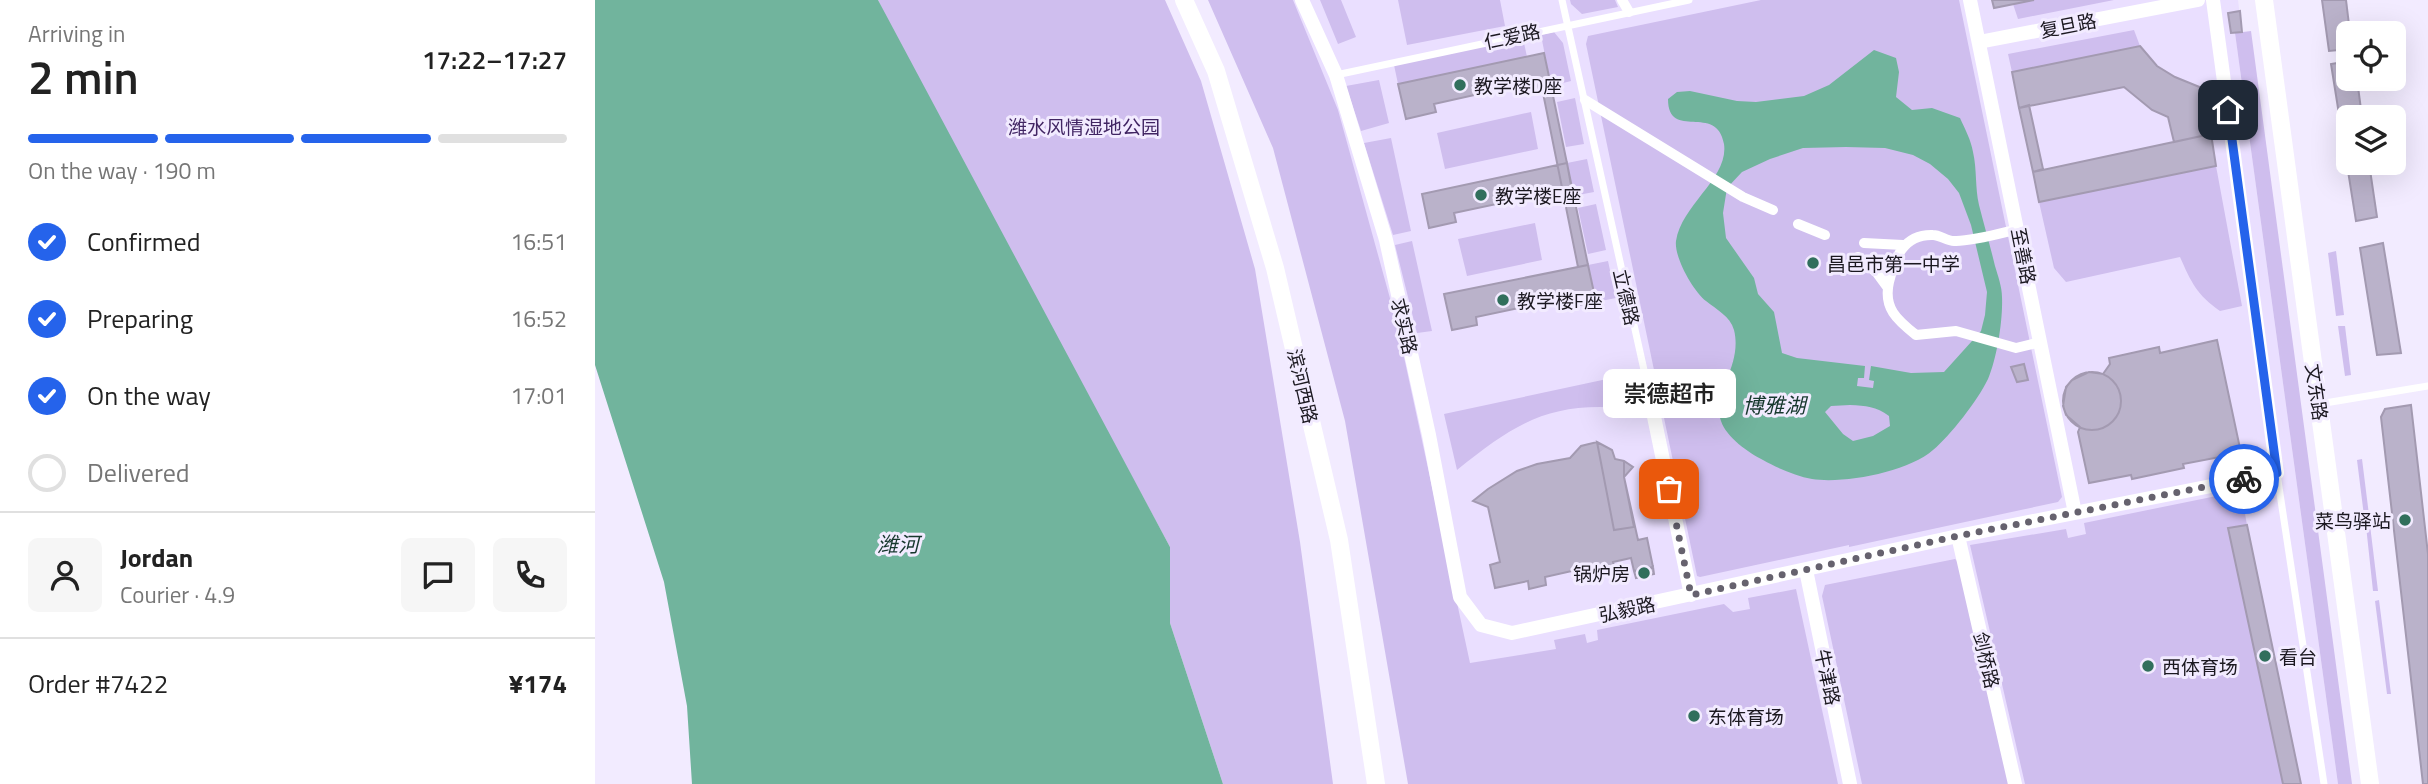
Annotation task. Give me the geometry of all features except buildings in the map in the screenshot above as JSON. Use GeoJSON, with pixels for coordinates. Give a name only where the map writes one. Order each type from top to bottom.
{"type":"FeatureCollection","features":[{"type":"Feature","properties":{"kind":"street","name":"滨河西路"},"geometry":{"type":"LineString","coordinates":[[1184,0],[1216,71],[1275,268],[1339,540],[1376,784]]}},
{"type":"Feature","properties":{"kind":"street","name":"求实路"},"geometry":{"type":"LineString","coordinates":[[1302,0],[1336,75],[1385,240],[1429,435],[1460,597],[1481,625],[1512,633]]}},
{"type":"Feature","properties":{"kind":"street"},"geometry":{"type":"LineString","coordinates":[[1622,0],[1629,12]]}},
{"type":"Feature","properties":{"kind":"street","name":"至善路"},"geometry":{"type":"LineString","coordinates":[[1970,0],[2075,513]]}},
{"type":"Feature","properties":{"kind":"street","name":"复旦路"},"geometry":{"type":"LineString","coordinates":[[1979,42],[2198,0]]}},
{"type":"Feature","properties":{"kind":"street"},"geometry":{"type":"LineString","coordinates":[[2213,0],[2277,473]]}},
{"type":"Feature","properties":{"kind":"street","name":"文东路"},"geometry":{"type":"LineString","coordinates":[[2264,0],[2370,784]]}},
{"type":"Feature","properties":{"kind":"street"},"geometry":{"type":"LineString","coordinates":[[1585,100],[1743,197],[1773,210]]}},
{"type":"Feature","properties":{"kind":"street"},"geometry":{"type":"LineString","coordinates":[[1798,224],[1825,236]]}},
{"type":"Feature","properties":{"kind":"street"},"geometry":{"type":"LineString","coordinates":[[1864,243],[1903,245],[1920,236],[1935,235],[1953,241],[2019,229]]}},
{"type":"Feature","properties":{"kind":"street"},"geometry":{"type":"LineString","coordinates":[[1903,245],[1893,265],[1888,288],[1888,305],[1896,319],[1916,335],[1956,331],[2016,348],[2041,342]]}},
{"type":"Feature","properties":{"kind":"street"},"geometry":{"type":"LineString","coordinates":[[1858,257],[1877,273],[1888,288]]}},
{"type":"Feature","properties":{"kind":"street","name":"立德路"},"geometry":{"type":"LineString","coordinates":[[1652,407],[1691,595]]}},
{"type":"Feature","properties":{"kind":"street","name":"弘毅路"},"geometry":{"type":"LineString","coordinates":[[1512,633],[1958,536],[2277,473]]}},
{"type":"Feature","properties":{"kind":"street","name":"剑桥路"},"geometry":{"type":"LineString","coordinates":[[1958,536],[2015,784]]}},
{"type":"Feature","properties":{"kind":"street","name":"牛津路"},"geometry":{"type":"LineString","coordinates":[[1806,570],[1850,784]]}},
{"type":"Feature","properties":{"kind":"lane","name":"立德路"},"geometry":{"type":"LineString","coordinates":[[1562,0],[1652,407]]}},
{"type":"Feature","properties":{"kind":"lane","name":"仁爱路"},"geometry":{"type":"LineString","coordinates":[[1336,75],[1689,0]]}},
{"type":"Feature","properties":{"kind":"lane"},"geometry":{"type":"LineString","coordinates":[[2319,404],[2428,387]]}},
{"type":"Feature","properties":{"kind":"lane"},"geometry":{"type":"LineString","coordinates":[[2277,473],[2324,784]]}},
{"type":"Feature","properties":{"kind":"shaded area","name":"昌邑市第一中学"},"geometry":{"type":"Polygon","coordinates":[[[1275,0],[2238,0],[2242,32],[2235,33],[2338,784],[1475,784],[1275,0]]]}},
{"type":"Feature","properties":{"kind":"green space","name":"潍水风情湿地公园"},"geometry":{"type":"Polygon","coordinates":[[[878,0],[1165,0],[1201,81],[1255,269],[1300,542],[1333,784],[1223,784],[1170,623],[1170,547],[904,56],[878,0]]]}},
{"type":"Feature","properties":{"kind":"green space"},"geometry":{"type":"Polygon","coordinates":[[[1208,0],[1293,0],[1338,110],[1396,320],[1470,663],[1556,649],[1554,640],[1585,634],[1587,643],[1598,640],[1597,630],[1724,604],[1733,612],[1750,609],[1748,598],[1796,589],[1838,784],[1408,784],[1345,421],[1273,148],[1208,0]]]}},
{"type":"Feature","properties":{"kind":"green space"},"geometry":{"type":"Polygon","coordinates":[[[1320,0],[1341,0],[1356,37],[1338,44],[1320,0]]]}},
{"type":"Feature","properties":{"kind":"green space"},"geometry":{"type":"Polygon","coordinates":[[[1398,0],[1500,0],[1505,26],[1407,45],[1398,0]]]}},
{"type":"Feature","properties":{"kind":"green space"},"geometry":{"type":"Polygon","coordinates":[[[1570,0],[1615,0],[1618,7],[1582,14],[1570,0]]]}},
{"type":"Feature","properties":{"kind":"green space"},"geometry":{"type":"Polygon","coordinates":[[[1761,0],[1959,0],[2062,497],[2058,502],[1849,547],[1697,576],[1586,44],[1588,36],[1761,0]]]}},
{"type":"Feature","properties":{"kind":"green space"},"geometry":{"type":"Polygon","coordinates":[[[2034,0],[2114,0],[2018,19],[2013,4],[2034,0]]]}},
{"type":"Feature","properties":{"kind":"green space"},"geometry":{"type":"Polygon","coordinates":[[[2134,30],[2140,46],[2012,72],[2008,54],[2134,30]]]}},
{"type":"Feature","properties":{"kind":"green space"},"geometry":{"type":"Polygon","coordinates":[[[2251,31],[2352,784],[2338,784],[2235,33],[2251,31]]]}},
{"type":"Feature","properties":{"kind":"green space"},"geometry":{"type":"Polygon","coordinates":[[[1554,32],[1563,43],[1571,81],[1551,86],[1541,35],[1554,32]]]}},
{"type":"Feature","properties":{"kind":"green space"},"geometry":{"type":"Polygon","coordinates":[[[1523,38],[1527,57],[1398,84],[1394,65],[1523,38]]]}},
{"type":"Feature","properties":{"kind":"green space"},"geometry":{"type":"Polygon","coordinates":[[[1379,80],[1389,123],[1361,131],[1346,86],[1379,80]]]}},
{"type":"Feature","properties":{"kind":"green space"},"geometry":{"type":"Polygon","coordinates":[[[1575,98],[1584,144],[1566,147],[1557,102],[1575,98]]]}},
{"type":"Feature","properties":{"kind":"green space"},"geometry":{"type":"Polygon","coordinates":[[[1531,112],[1538,149],[1445,169],[1437,133],[1531,112]]]}},
{"type":"Feature","properties":{"kind":"green space"},"geometry":{"type":"Polygon","coordinates":[[[1391,138],[1411,231],[1393,235],[1364,143],[1391,138]]]}},
{"type":"Feature","properties":{"kind":"green space"},"geometry":{"type":"Polygon","coordinates":[[[1587,159],[1594,192],[1573,196],[1567,163],[1587,159]]]}},
{"type":"Feature","properties":{"kind":"green space"},"geometry":{"type":"Polygon","coordinates":[[[2216,166],[2242,306],[2220,311],[2212,305],[2195,287],[2180,257],[2066,282],[2054,268],[2039,202],[2216,166]]]}},
{"type":"Feature","properties":{"kind":"green space"},"geometry":{"type":"Polygon","coordinates":[[[1596,204],[1606,250],[1588,254],[1578,208],[1596,204]]]}},
{"type":"Feature","properties":{"kind":"green space"},"geometry":{"type":"Polygon","coordinates":[[[1535,223],[1542,260],[1467,276],[1458,239],[1535,223]]]}},
{"type":"Feature","properties":{"kind":"green space"},"geometry":{"type":"Polygon","coordinates":[[[1412,241],[1432,331],[1417,333],[1395,245],[1412,241]]]}},
{"type":"Feature","properties":{"kind":"green space"},"geometry":{"type":"Polygon","coordinates":[[[2336,251],[2344,315],[2336,316],[2328,253],[2336,251]]]}},
{"type":"Feature","properties":{"kind":"green space"},"geometry":{"type":"Polygon","coordinates":[[[1608,261],[1616,298],[1596,302],[1588,265],[1608,261]]]}},
{"type":"Feature","properties":{"kind":"green space"},"geometry":{"type":"Polygon","coordinates":[[[2338,326],[2345,326],[2351,375],[2345,376],[2338,326]]]}},
{"type":"Feature","properties":{"kind":"green space"},"geometry":{"type":"Polygon","coordinates":[[[1635,373],[1642,410],[1586,407],[1542,416],[1501,437],[1457,470],[1444,414],[1635,373]]]}},
{"type":"Feature","properties":{"kind":"green space"},"geometry":{"type":"Polygon","coordinates":[[[2362,459],[2369,515],[2364,516],[2357,460],[2362,459]]]}},
{"type":"Feature","properties":{"kind":"green space","name":"西体育场"},"geometry":{"type":"Polygon","coordinates":[[[2241,491],[2247,525],[2228,529],[2283,784],[2025,784],[1970,545],[2066,529],[2068,538],[2086,534],[2084,523],[2241,491]]]}},
{"type":"Feature","properties":{"kind":"green space"},"geometry":{"type":"Polygon","coordinates":[[[2370,525],[2378,591],[2373,591],[2366,526],[2370,525]]]}},
{"type":"Feature","properties":{"kind":"green space"},"geometry":{"type":"Polygon","coordinates":[[[1955,559],[1962,565],[2009,784],[1862,784],[1822,596],[1825,585],[1955,559]]]}},
{"type":"Feature","properties":{"kind":"green space"},"geometry":{"type":"Polygon","coordinates":[[[2379,600],[2391,694],[2387,694],[2375,601],[2379,600]]]}},
{"type":"Feature","properties":{"kind":"water","name":"潍河"},"geometry":{"type":"Polygon","coordinates":[[[595,0],[878,0],[1170,547],[1170,623],[1223,784],[692,784],[687,706],[664,582],[595,365],[595,0]]]}},
{"type":"Feature","properties":{"kind":"water","name":"博雅湖"},"geometry":{"type":"Polygon","coordinates":[[[1874,50],[1896,58],[1899,72],[1896,97],[1912,110],[1932,108],[1960,118],[1972,148],[1978,199],[2002,293],[1997,350],[1988,379],[1955,427],[1933,450],[1908,465],[1875,475],[1841,480],[1812,479],[1774,466],[1733,439],[1721,421],[1720,400],[1734,356],[1734,330],[1726,317],[1701,296],[1690,282],[1678,256],[1676,241],[1687,215],[1719,168],[1724,156],[1724,144],[1720,132],[1712,125],[1676,118],[1670,112],[1668,99],[1677,92],[1690,91],[1737,101],[1756,102],[1804,96],[1829,85],[1874,50]],[[1803,148],[1742,172],[1727,188],[1723,213],[1726,238],[1754,278],[1758,294],[1774,312],[1782,353],[1797,358],[1865,366],[1864,378],[1858,378],[1857,386],[1873,388],[1874,381],[1869,380],[1871,366],[1911,373],[1944,372],[1981,331],[1987,292],[1971,225],[1959,193],[1948,179],[1930,164],[1913,155],[1885,148],[1803,148]],[[1850,405],[1831,406],[1825,412],[1843,434],[1853,441],[1873,436],[1890,426],[1889,416],[1880,410],[1850,405]]]}},
{"type":"Feature","properties":{"kind":"way so far"},"geometry":{"type":"LineString","coordinates":[[1669,489],[1691,595],[1958,536],[2244,479]]}},
{"type":"Feature","properties":{"kind":"place","name":"教学楼D座"},"geometry":{"type":"Point","coordinates":[1460,85]}},
{"type":"Feature","properties":{"kind":"place","name":"教学楼E座"},"geometry":{"type":"Point","coordinates":[1481,195]}},
{"type":"Feature","properties":{"kind":"place","name":"昌邑市第一中学"},"geometry":{"type":"Point","coordinates":[1813,263]}},
{"type":"Feature","properties":{"kind":"place","name":"教学楼F座"},"geometry":{"type":"Point","coordinates":[1503,300]}},
{"type":"Feature","properties":{"kind":"place","name":"崇德超市"},"geometry":{"type":"Point","coordinates":[1669,489]}},
{"type":"Feature","properties":{"kind":"place","name":"菜鸟驿站"},"geometry":{"type":"Point","coordinates":[2405,520]}},
{"type":"Feature","properties":{"kind":"place","name":"锅炉房"},"geometry":{"type":"Point","coordinates":[1644,573]}},
{"type":"Feature","properties":{"kind":"place","name":"看台"},"geometry":{"type":"Point","coordinates":[2265,656]}},
{"type":"Feature","properties":{"kind":"place","name":"西体育场"},"geometry":{"type":"Point","coordinates":[2148,666]}},
{"type":"Feature","properties":{"kind":"place","name":"东体育场"},"geometry":{"type":"Point","coordinates":[1694,716]}},
{"type":"Feature","properties":{"kind":"route"},"geometry":{"type":"LineString","coordinates":[[2228,110],[2277,473],[2244,479]]}}]}
